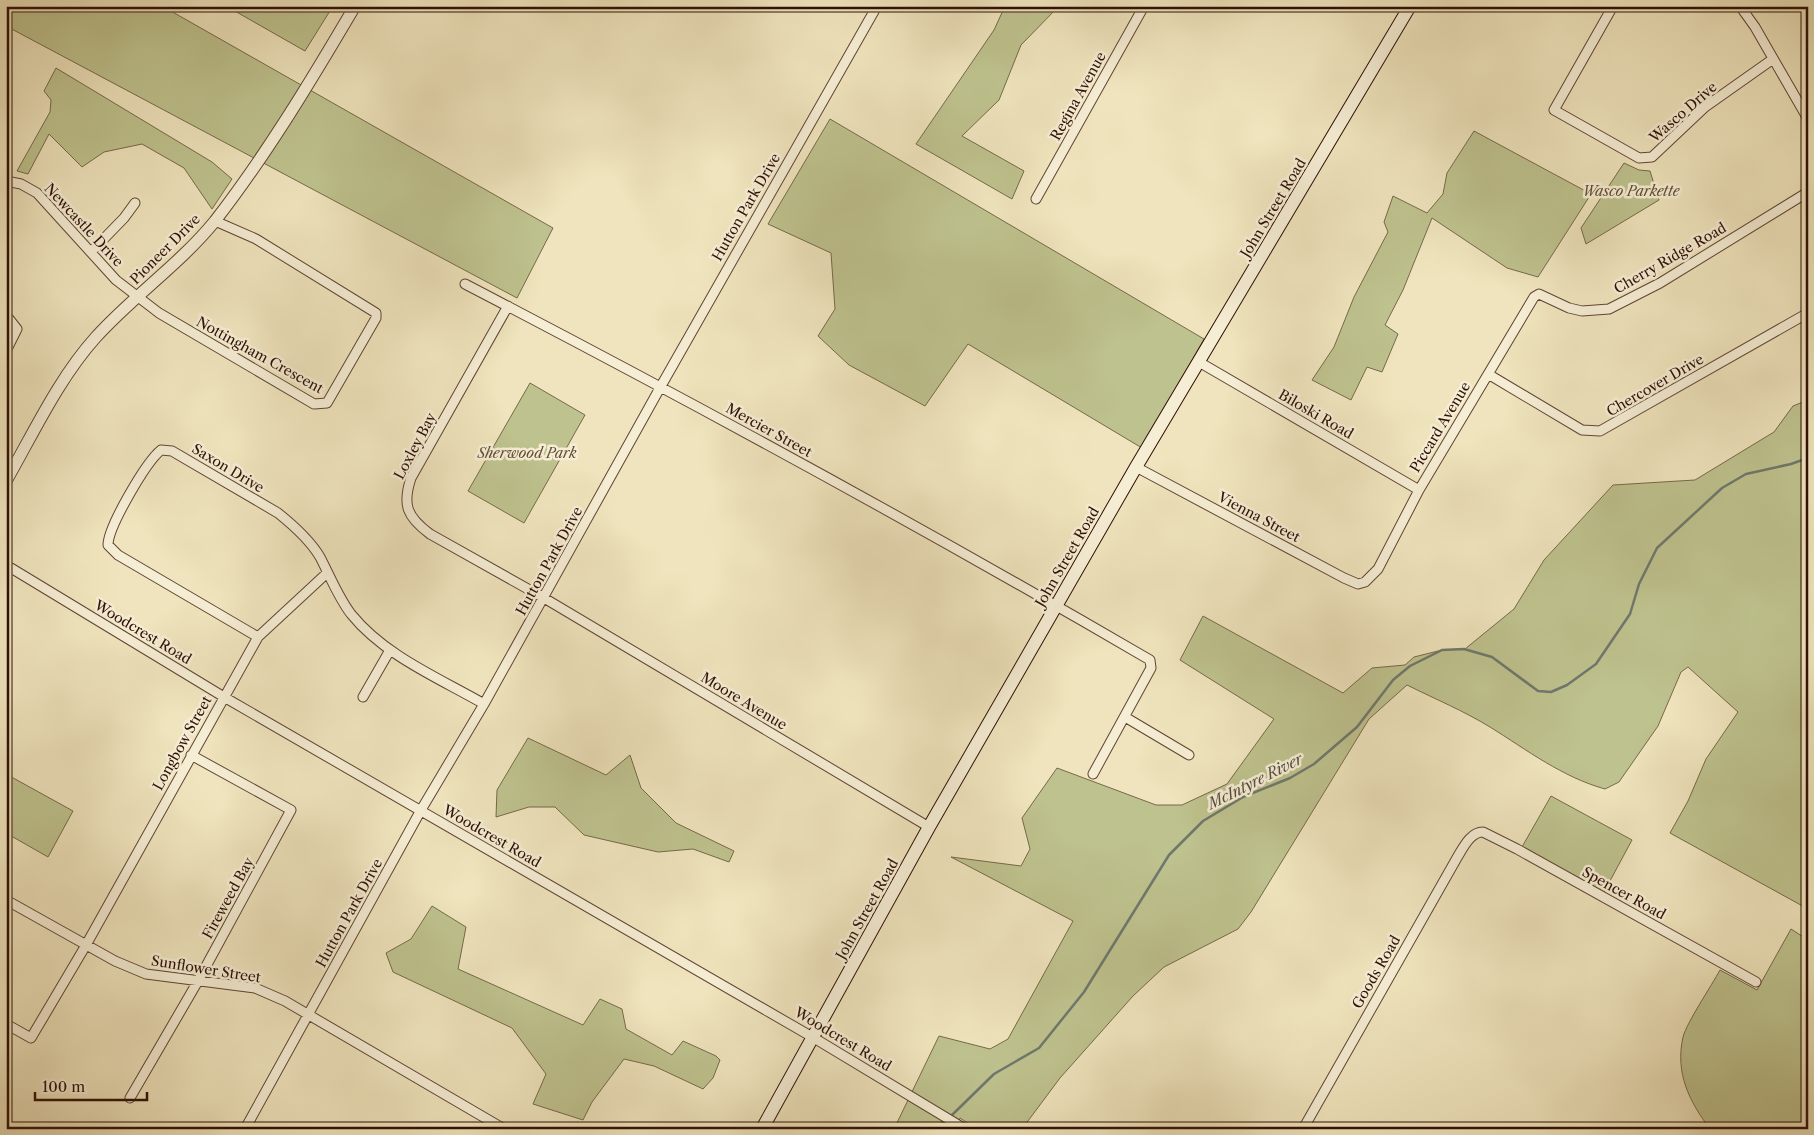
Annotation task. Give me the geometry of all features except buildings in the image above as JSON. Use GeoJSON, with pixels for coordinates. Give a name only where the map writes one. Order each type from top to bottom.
{"type":"FeatureCollection","features":[{"type":"Feature","properties":{"kind":"main road","name":"John Street Road"},"geometry":{"type":"LineString","coordinates":[[762,1129],[929,827],[1056,605],[1410,6]]}},
{"type":"Feature","properties":{"kind":"street","name":"Pioneer Drive"},"geometry":{"type":"LineString","coordinates":[[6,480],[75,362],[97,336],[191,248],[214,221],[254,166],[355,6]]}},
{"type":"Feature","properties":{"kind":"street","name":"Hutton Park Drive"},"geometry":{"type":"LineString","coordinates":[[245,1129],[421,810],[544,598],[660,386],[876,6]]}},
{"type":"Feature","properties":{"kind":"street","name":"Regina Avenue"},"geometry":{"type":"LineString","coordinates":[[1036,199],[1144,6]]}},
{"type":"Feature","properties":{"kind":"street","name":"Wasco Drive"},"geometry":{"type":"LineString","coordinates":[[1614,6],[1554,110],[1638,158],[1652,157],[1705,106],[1773,58]]}},
{"type":"Feature","properties":{"kind":"street"},"geometry":{"type":"LineString","coordinates":[[1740,6],[1808,119]]}},
{"type":"Feature","properties":{"kind":"street","name":"Newcastle Drive"},"geometry":{"type":"LineString","coordinates":[[6,180],[21,184],[37,193],[116,280],[138,297]]}},
{"type":"Feature","properties":{"kind":"street","name":"Cherry Ridge Road"},"geometry":{"type":"LineString","coordinates":[[1539,294],[1569,308],[1582,311],[1609,309],[1660,283],[1808,192]]}},
{"type":"Feature","properties":{"kind":"street"},"geometry":{"type":"LineString","coordinates":[[91,252],[124,218],[135,203]]}},
{"type":"Feature","properties":{"kind":"street","name":"Nottingham Crescent"},"geometry":{"type":"LineString","coordinates":[[138,297],[159,313],[314,404],[327,403],[376,318],[376,313],[256,239],[214,221]]}},
{"type":"Feature","properties":{"kind":"street","name":"Mercier Street"},"geometry":{"type":"LineString","coordinates":[[465,284],[660,386],[1056,605],[1150,660],[1151,668],[1125,717]]}},
{"type":"Feature","properties":{"kind":"street","name":"Piccard Avenue"},"geometry":{"type":"LineString","coordinates":[[1371,578],[1378,569],[1419,490],[1534,297],[1539,294]]}},
{"type":"Feature","properties":{"kind":"street","name":"Loxley Bay"},"geometry":{"type":"LineString","coordinates":[[508,306],[411,478],[406,492],[406,505],[417,523],[430,534],[544,598]]}},
{"type":"Feature","properties":{"kind":"street","name":"Chercover Drive"},"geometry":{"type":"LineString","coordinates":[[1488,374],[1582,430],[1600,431],[1808,313]]}},
{"type":"Feature","properties":{"kind":"street"},"geometry":{"type":"LineString","coordinates":[[6,315],[17,329],[6,351]]}},
{"type":"Feature","properties":{"kind":"street","name":"Biloski Road"},"geometry":{"type":"LineString","coordinates":[[1199,362],[1419,490]]}},
{"type":"Feature","properties":{"kind":"street","name":"Saxon Drive"},"geometry":{"type":"LineString","coordinates":[[258,636],[118,555],[108,545],[110,531],[148,463],[161,450],[172,451],[278,514],[303,536],[319,556],[352,615],[390,650],[484,704]]}},
{"type":"Feature","properties":{"kind":"street","name":"Vienna Street"},"geometry":{"type":"LineString","coordinates":[[1136,467],[1353,582],[1358,584],[1371,578]]}},
{"type":"Feature","properties":{"kind":"street","name":"Woodcrest Road"},"geometry":{"type":"LineString","coordinates":[[6,565],[224,696],[814,1038],[965,1129]]}},
{"type":"Feature","properties":{"kind":"street","name":"Longbow Street"},"geometry":{"type":"LineString","coordinates":[[6,1024],[31,1038],[86,945],[258,636],[327,573]]}},
{"type":"Feature","properties":{"kind":"street","name":"Moore Avenue"},"geometry":{"type":"LineString","coordinates":[[544,598],[929,827]]}},
{"type":"Feature","properties":{"kind":"street"},"geometry":{"type":"LineString","coordinates":[[363,697],[390,650]]}},
{"type":"Feature","properties":{"kind":"street"},"geometry":{"type":"LineString","coordinates":[[1093,774],[1125,717],[1189,755]]}},
{"type":"Feature","properties":{"kind":"street","name":"Fireweed Bay"},"geometry":{"type":"LineString","coordinates":[[130,1098],[198,981],[291,810],[191,755]]}},
{"type":"Feature","properties":{"kind":"street","name":"Spencer Road"},"geometry":{"type":"LineString","coordinates":[[1478,832],[1483,832],[1517,850],[1756,982]]}},
{"type":"Feature","properties":{"kind":"street","name":"Goods Road"},"geometry":{"type":"LineString","coordinates":[[1303,1129],[1458,856],[1470,838],[1478,832]]}},
{"type":"Feature","properties":{"kind":"street","name":"Sunflower Street"},"geometry":{"type":"LineString","coordinates":[[6,900],[115,961],[146,974],[256,988],[285,1001],[504,1129]]}},
{"type":"Feature","properties":{"kind":"green space"},"geometry":{"type":"Polygon","coordinates":[[[6,6],[162,6],[553,228],[517,298],[6,26],[6,6]]]}},
{"type":"Feature","properties":{"kind":"green space"},"geometry":{"type":"Polygon","coordinates":[[[226,6],[333,6],[305,51],[226,6]]]}},
{"type":"Feature","properties":{"kind":"green space"},"geometry":{"type":"Polygon","coordinates":[[[1005,6],[1059,6],[1021,45],[999,100],[962,136],[1024,171],[1012,199],[916,144],[994,30],[1005,6]]]}},
{"type":"Feature","properties":{"kind":"green space"},"geometry":{"type":"Polygon","coordinates":[[[56,68],[212,162],[232,179],[212,209],[184,168],[142,144],[104,152],[82,167],[49,134],[28,174],[17,171],[50,112],[51,100],[44,91],[56,68]]]}},
{"type":"Feature","properties":{"kind":"green space"},"geometry":{"type":"Polygon","coordinates":[[[830,119],[1204,339],[1142,448],[968,344],[925,406],[849,365],[818,336],[835,309],[831,253],[768,224],[830,119]]]}},
{"type":"Feature","properties":{"kind":"green space"},"geometry":{"type":"Polygon","coordinates":[[[1474,131],[1591,194],[1538,277],[1507,268],[1432,218],[1403,290],[1385,325],[1398,334],[1382,372],[1367,367],[1351,400],[1312,380],[1334,347],[1354,297],[1388,232],[1384,222],[1393,196],[1427,213],[1443,194],[1447,173],[1474,131]]]}},
{"type":"Feature","properties":{"kind":"green space","name":"Wasco Parkette"},"geometry":{"type":"Polygon","coordinates":[[[1624,163],[1639,170],[1650,171],[1659,200],[1586,244],[1581,228],[1624,163]]]}},
{"type":"Feature","properties":{"kind":"green space","name":"Sherwood Park"},"geometry":{"type":"Polygon","coordinates":[[[530,383],[585,415],[524,523],[468,491],[530,383]]]}},
{"type":"Feature","properties":{"kind":"green space"},"geometry":{"type":"Polygon","coordinates":[[[1808,400],[1808,909],[1670,833],[1688,801],[1706,759],[1738,712],[1688,667],[1681,672],[1658,726],[1619,782],[1605,789],[1559,770],[1480,721],[1407,685],[1369,719],[1251,912],[1238,929],[1164,967],[1133,996],[1060,1078],[1022,1129],[977,1129],[960,1118],[957,1129],[894,1129],[939,1036],[990,1049],[1008,1039],[1073,921],[951,857],[1021,866],[1030,849],[1022,818],[1057,768],[1156,805],[1182,805],[1227,784],[1274,719],[1180,660],[1203,616],[1343,693],[1372,668],[1405,665],[1414,657],[1442,650],[1465,649],[1514,609],[1544,560],[1613,485],[1695,480],[1774,432],[1793,406],[1808,400]]]}},
{"type":"Feature","properties":{"kind":"green space"},"geometry":{"type":"Polygon","coordinates":[[[528,738],[606,775],[630,755],[641,788],[676,823],[734,851],[729,862],[693,849],[658,852],[584,835],[555,807],[529,807],[496,817],[497,790],[528,738]]]}},
{"type":"Feature","properties":{"kind":"green space"},"geometry":{"type":"Polygon","coordinates":[[[6,774],[73,811],[48,857],[6,833],[6,774]]]}},
{"type":"Feature","properties":{"kind":"green space"},"geometry":{"type":"Polygon","coordinates":[[[1551,796],[1632,840],[1604,892],[1522,847],[1551,796]]]}},
{"type":"Feature","properties":{"kind":"green space"},"geometry":{"type":"Polygon","coordinates":[[[432,906],[466,927],[458,969],[583,1025],[600,999],[622,1009],[626,1029],[672,1055],[683,1041],[716,1056],[720,1060],[713,1078],[703,1089],[654,1066],[624,1059],[592,1102],[583,1120],[533,1104],[546,1074],[512,1028],[393,972],[386,953],[411,939],[432,906]]]}},
{"type":"Feature","properties":{"kind":"green space"},"geometry":{"type":"Polygon","coordinates":[[[1791,929],[1808,940],[1808,1129],[1710,1129],[1690,1097],[1682,1075],[1681,1050],[1685,1030],[1720,970],[1757,990],[1791,929]]]}},
{"type":"Feature","properties":{"kind":"waterway","name":"McIntyre River"},"geometry":{"type":"LineString","coordinates":[[951,1116],[994,1074],[1039,1048],[1084,992],[1169,855],[1203,821],[1243,797],[1290,778],[1314,764],[1357,727],[1393,680],[1410,666],[1442,650],[1464,649],[1492,657],[1538,691],[1551,692],[1567,685],[1596,664],[1630,614],[1639,584],[1657,548],[1722,488],[1746,474],[1791,464],[1808,458]]}},
{"type":"Feature","properties":{"kind":"waterway","name":"McIntyre River"},"geometry":{"type":"LineString","coordinates":[[933,1129],[946,1120]]}}]}
